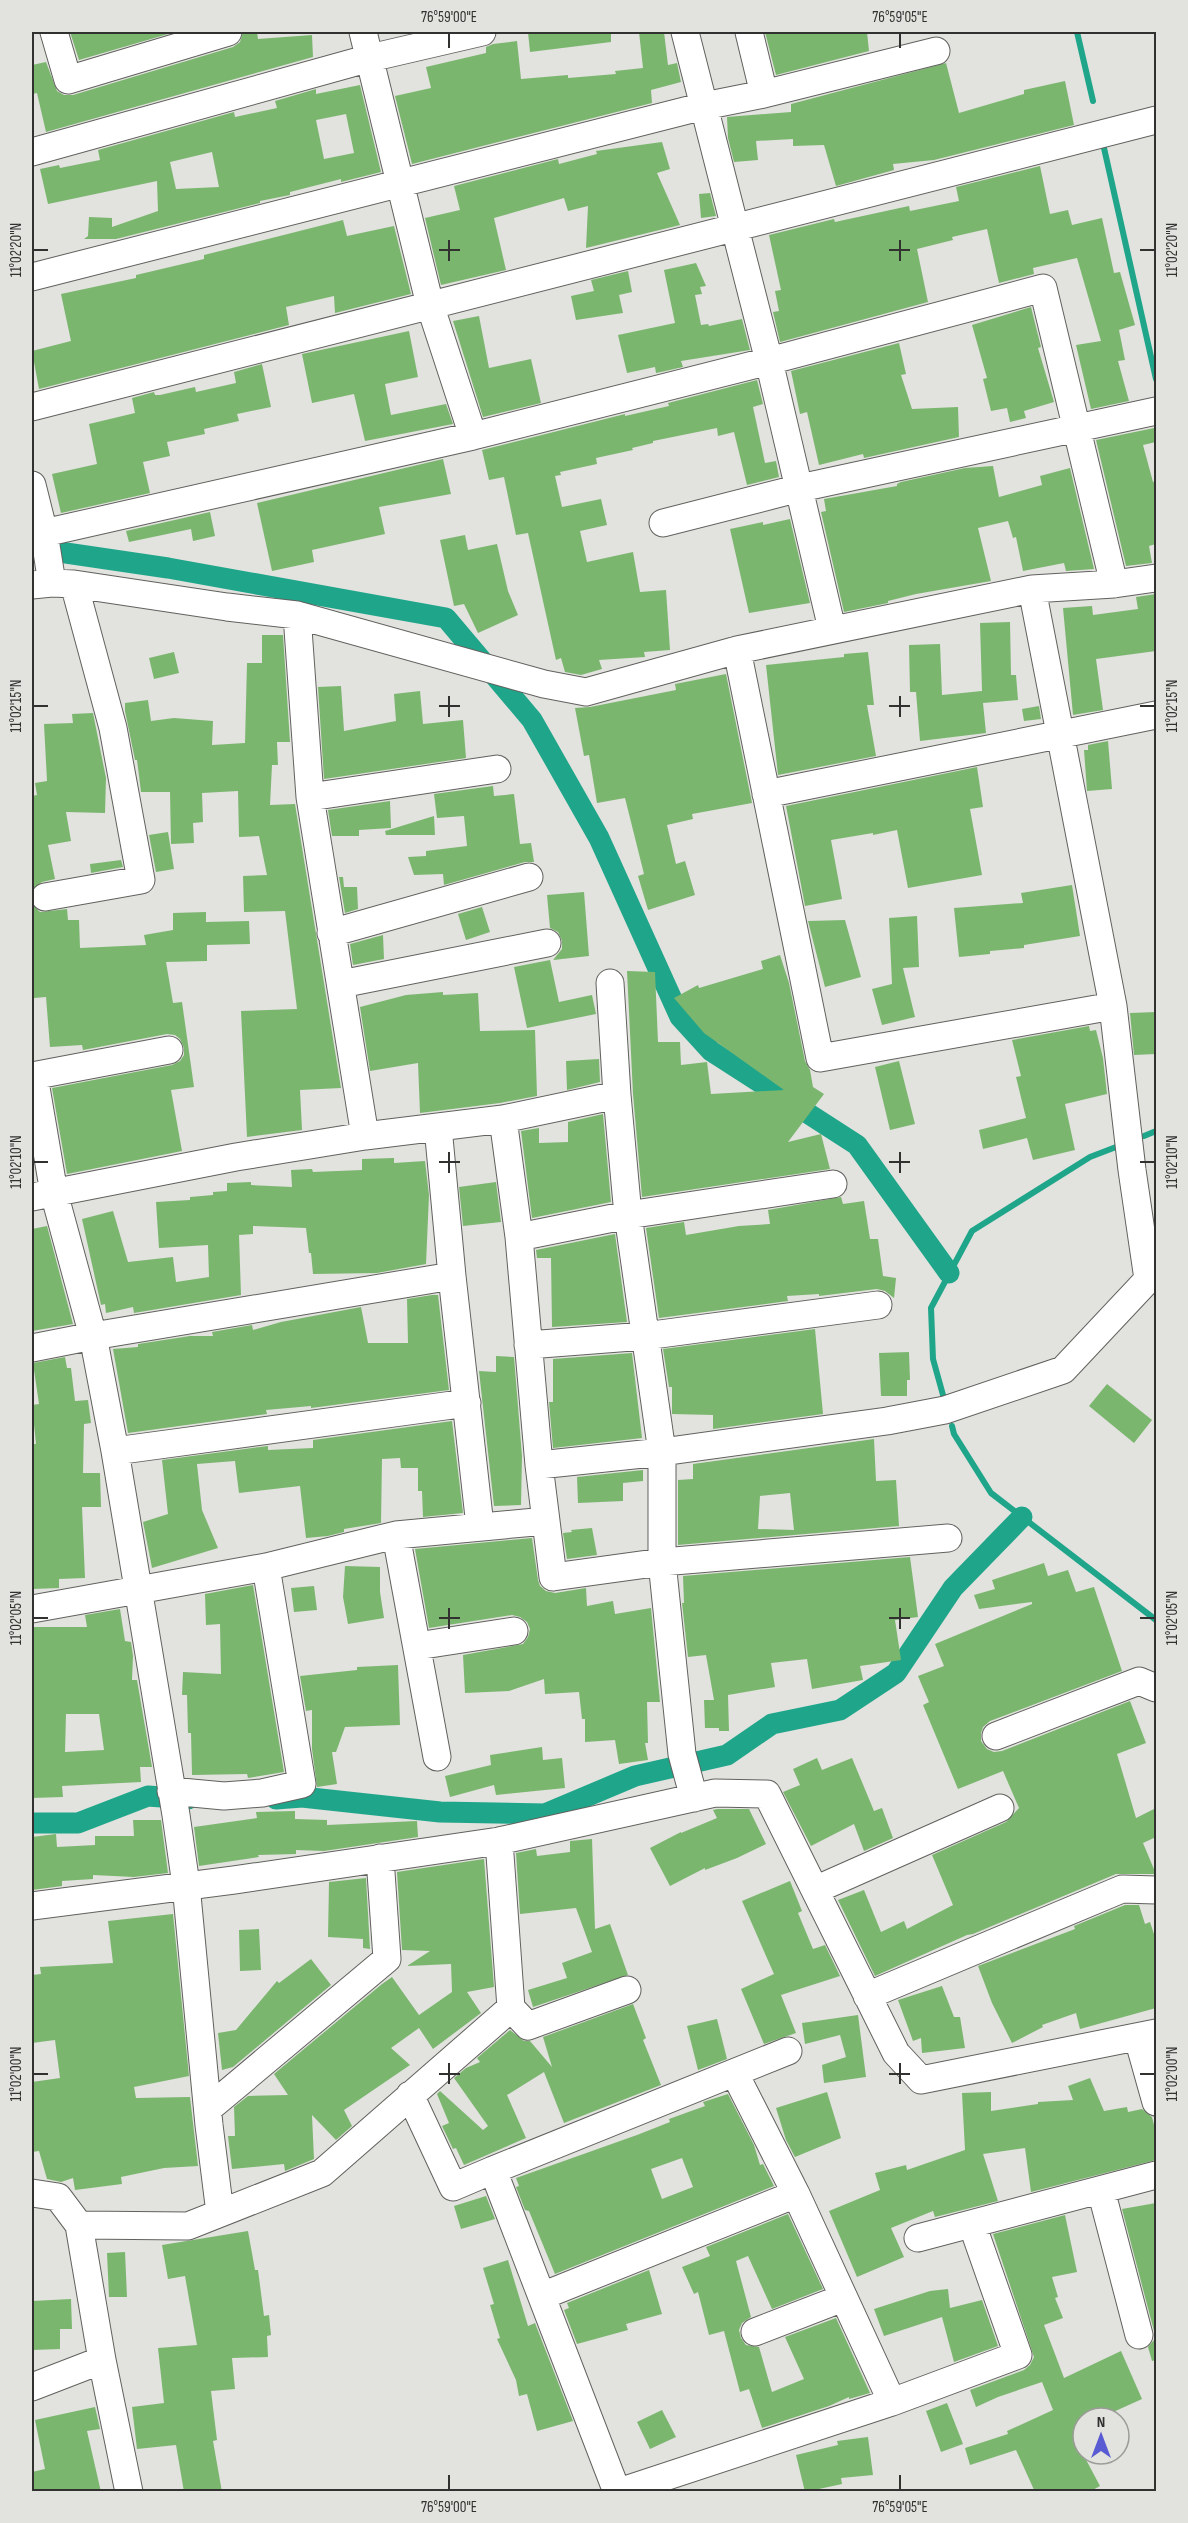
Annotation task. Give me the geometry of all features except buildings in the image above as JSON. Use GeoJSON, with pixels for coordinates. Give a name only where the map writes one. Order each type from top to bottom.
{"type":"FeatureCollection","features":[{"type":"Feature","properties":{"kind":"street"},"geometry":{"type":"LineString","coordinates":[[54,32],[68,80],[172,40],[228,32]]}},
{"type":"Feature","properties":{"kind":"street"},"geometry":{"type":"LineString","coordinates":[[363,32],[430,305],[473,436]]}},
{"type":"Feature","properties":{"kind":"street"},"geometry":{"type":"LineString","coordinates":[[32,152],[370,58],[482,32]]}},
{"type":"Feature","properties":{"kind":"street"},"geometry":{"type":"LineString","coordinates":[[685,32],[769,361],[832,629]]}},
{"type":"Feature","properties":{"kind":"street"},"geometry":{"type":"LineString","coordinates":[[749,32],[764,94]]}},
{"type":"Feature","properties":{"kind":"street"},"geometry":{"type":"LineString","coordinates":[[32,277],[704,106],[764,94],[936,51]]}},
{"type":"Feature","properties":{"kind":"street"},"geometry":{"type":"LineString","coordinates":[[32,407],[1156,120]]}},
{"type":"Feature","properties":{"kind":"street"},"geometry":{"type":"LineString","coordinates":[[44,534],[473,436],[1043,288],[1114,584]]}},
{"type":"Feature","properties":{"kind":"street"},"geometry":{"type":"LineString","coordinates":[[663,523],[800,488],[1156,411]]}},
{"type":"Feature","properties":{"kind":"street"},"geometry":{"type":"LineString","coordinates":[[32,485],[44,534],[52,583],[113,728],[141,880],[45,897]]}},
{"type":"Feature","properties":{"kind":"street"},"geometry":{"type":"LineString","coordinates":[[52,583],[297,615],[544,684],[586,692],[737,650],[1032,589],[1114,584],[1156,578]]}},
{"type":"Feature","properties":{"kind":"street"},"geometry":{"type":"LineString","coordinates":[[539,1465],[662,1452],[887,1421],[945,1410],[1063,1370],[1153,1275],[1132,1170],[1113,1006],[1032,589]]}},
{"type":"Feature","properties":{"kind":"street"},"geometry":{"type":"LineString","coordinates":[[297,615],[310,797],[365,1136]]}},
{"type":"Feature","properties":{"kind":"street"},"geometry":{"type":"LineString","coordinates":[[737,650],[820,1058],[1113,1006]]}},
{"type":"Feature","properties":{"kind":"street"},"geometry":{"type":"LineString","coordinates":[[766,794],[1156,715]]}},
{"type":"Feature","properties":{"kind":"street"},"geometry":{"type":"LineString","coordinates":[[310,797],[497,769]]}},
{"type":"Feature","properties":{"kind":"street"},"geometry":{"type":"LineString","coordinates":[[331,933],[529,877]]}},
{"type":"Feature","properties":{"kind":"street"},"geometry":{"type":"LineString","coordinates":[[341,984],[547,942]]}},
{"type":"Feature","properties":{"kind":"street"},"geometry":{"type":"LineString","coordinates":[[609,983],[628,1215],[662,1452],[662,1562],[681,1754],[693,1797]]}},
{"type":"Feature","properties":{"kind":"street"},"geometry":{"type":"LineString","coordinates":[[170,1050],[33,1076],[43,1195],[93,1336],[139,1591],[186,1885],[220,2213]]}},
{"type":"Feature","properties":{"kind":"street"},"geometry":{"type":"LineString","coordinates":[[43,1195],[236,1157],[365,1136],[503,1119],[617,1095]]}},
{"type":"Feature","properties":{"kind":"street"},"geometry":{"type":"LineString","coordinates":[[503,1119],[519,1237],[539,1465],[553,1577],[662,1562],[948,1538]]}},
{"type":"Feature","properties":{"kind":"street"},"geometry":{"type":"LineString","coordinates":[[438,1127],[480,1526]]}},
{"type":"Feature","properties":{"kind":"street"},"geometry":{"type":"LineString","coordinates":[[519,1237],[628,1215],[833,1184]]}},
{"type":"Feature","properties":{"kind":"street"},"geometry":{"type":"LineString","coordinates":[[32,1348],[452,1276]]}},
{"type":"Feature","properties":{"kind":"street"},"geometry":{"type":"LineString","coordinates":[[528,1345],[645,1336],[878,1305]]}},
{"type":"Feature","properties":{"kind":"street"},"geometry":{"type":"LineString","coordinates":[[115,1451],[467,1403]]}},
{"type":"Feature","properties":{"kind":"street"},"geometry":{"type":"LineString","coordinates":[[32,1609],[266,1567],[396,1535],[546,1521]]}},
{"type":"Feature","properties":{"kind":"street"},"geometry":{"type":"LineString","coordinates":[[396,1535],[437,1757]]}},
{"type":"Feature","properties":{"kind":"street"},"geometry":{"type":"LineString","coordinates":[[173,1799],[262,1793],[302,1784],[266,1567]]}},
{"type":"Feature","properties":{"kind":"street"},"geometry":{"type":"LineString","coordinates":[[417,1646],[513,1630]]}},
{"type":"Feature","properties":{"kind":"street"},"geometry":{"type":"LineString","coordinates":[[996,1736],[1139,1681],[1156,1688]]}},
{"type":"Feature","properties":{"kind":"street"},"geometry":{"type":"LineString","coordinates":[[32,1906],[234,1880],[499,1841],[715,1793],[767,1794],[896,2053],[921,2080],[1147,2036],[1156,2102]]}},
{"type":"Feature","properties":{"kind":"street"},"geometry":{"type":"LineString","coordinates":[[815,1890],[1000,1808]]}},
{"type":"Feature","properties":{"kind":"street"},"geometry":{"type":"LineString","coordinates":[[499,1841],[511,2008],[528,2026],[627,1990]]}},
{"type":"Feature","properties":{"kind":"street"},"geometry":{"type":"LineString","coordinates":[[208,2109],[387,1959],[380,1858]]}},
{"type":"Feature","properties":{"kind":"street"},"geometry":{"type":"LineString","coordinates":[[867,1996],[1122,1889],[1156,1890]]}},
{"type":"Feature","properties":{"kind":"street"},"geometry":{"type":"LineString","coordinates":[[79,2225],[188,2226],[322,2173],[511,2008]]}},
{"type":"Feature","properties":{"kind":"street"},"geometry":{"type":"LineString","coordinates":[[410,2095],[453,2187],[788,2051]]}},
{"type":"Feature","properties":{"kind":"street"},"geometry":{"type":"LineString","coordinates":[[735,2074],[796,2194],[892,2402]]}},
{"type":"Feature","properties":{"kind":"street"},"geometry":{"type":"LineString","coordinates":[[493,2170],[618,2492],[892,2402],[1018,2355],[972,2224]]}},
{"type":"Feature","properties":{"kind":"street"},"geometry":{"type":"LineString","coordinates":[[918,2238],[1156,2175]]}},
{"type":"Feature","properties":{"kind":"street"},"geometry":{"type":"LineString","coordinates":[[1101,2190],[1139,2335]]}},
{"type":"Feature","properties":{"kind":"street"},"geometry":{"type":"LineString","coordinates":[[32,2193],[58,2197],[79,2225],[102,2360],[129,2492]]}},
{"type":"Feature","properties":{"kind":"street"},"geometry":{"type":"LineString","coordinates":[[542,2296],[796,2194]]}},
{"type":"Feature","properties":{"kind":"street"},"geometry":{"type":"LineString","coordinates":[[755,2332],[843,2298]]}},
{"type":"Feature","properties":{"kind":"street"},"geometry":{"type":"LineString","coordinates":[[32,2387],[102,2360]]}},
{"type":"Feature","properties":{"kind":"waterway"},"geometry":{"type":"LineString","coordinates":[[1077,32],[1093,101]]}},
{"type":"Feature","properties":{"kind":"waterway"},"geometry":{"type":"LineString","coordinates":[[1104,148],[1156,379]]}},
{"type":"Feature","properties":{"kind":"waterway"},"geometry":{"type":"LineString","coordinates":[[32,548],[168,568],[446,618],[532,720],[599,838],[680,1017],[711,1051],[857,1145],[949,1273]]}},
{"type":"Feature","properties":{"kind":"waterway"},"geometry":{"type":"LineString","coordinates":[[1144,1136],[1156,1131]]}},
{"type":"Feature","properties":{"kind":"waterway"},"geometry":{"type":"LineString","coordinates":[[943,1395],[933,1359],[931,1308],[972,1231],[1090,1157],[1116,1147]]}},
{"type":"Feature","properties":{"kind":"waterway"},"geometry":{"type":"LineString","coordinates":[[952,1426],[954,1434],[991,1493],[1156,1620]]}},
{"type":"Feature","properties":{"kind":"waterway"},"geometry":{"type":"LineString","coordinates":[[276,1799],[302,1797],[440,1812],[545,1814],[635,1776],[727,1755],[772,1724],[840,1710],[896,1673],[953,1588],[1022,1517]]}},
{"type":"Feature","properties":{"kind":"waterway"},"geometry":{"type":"LineString","coordinates":[[32,1823],[78,1823],[148,1796],[188,1799]]}}]}
